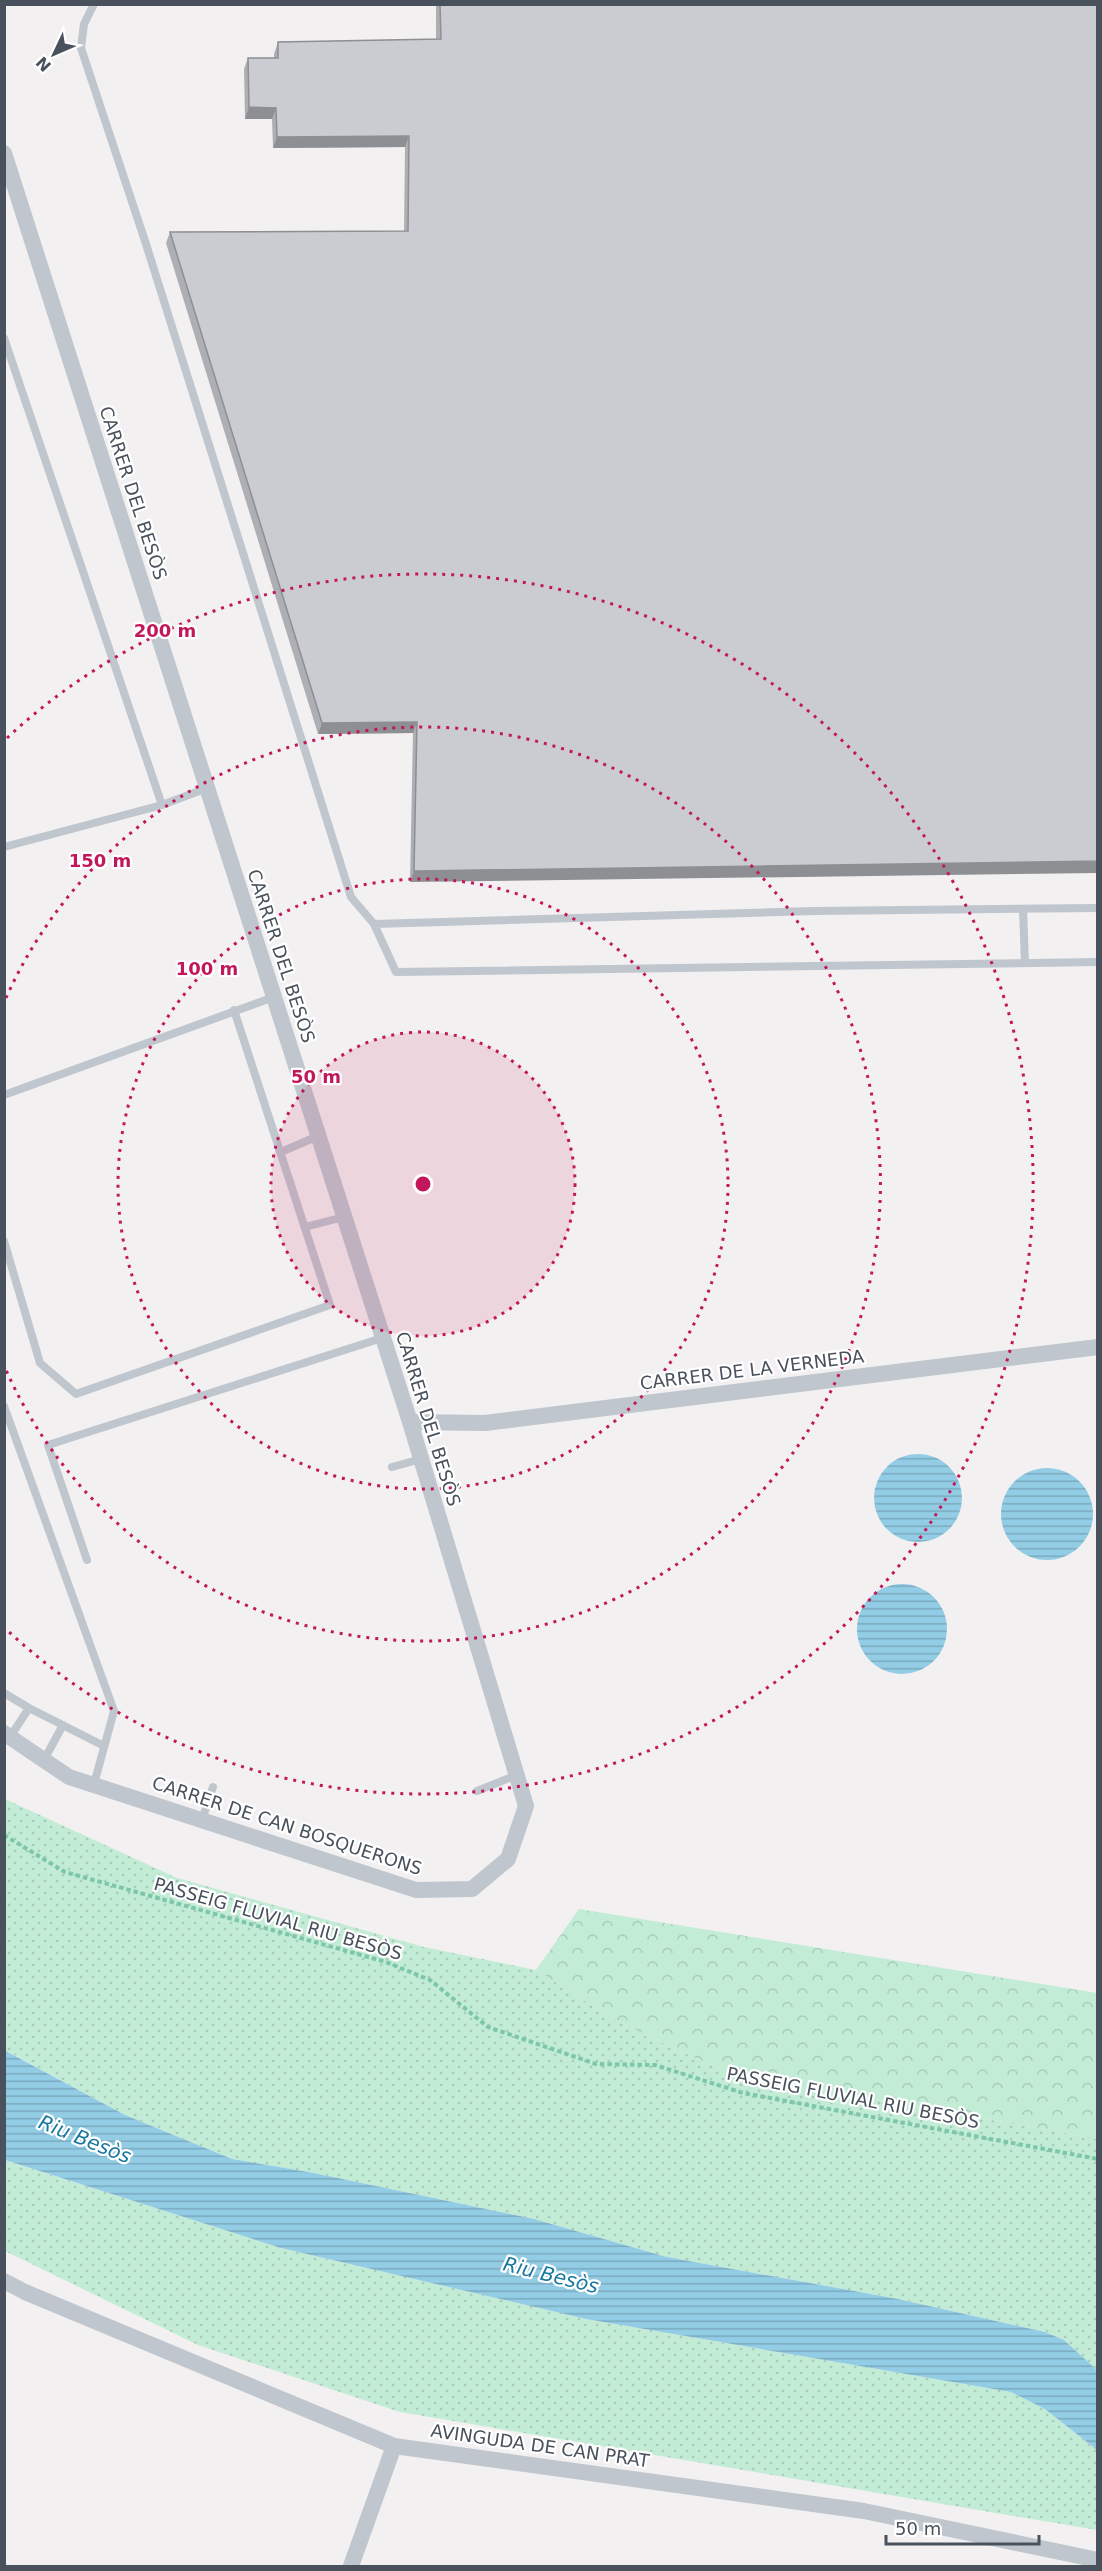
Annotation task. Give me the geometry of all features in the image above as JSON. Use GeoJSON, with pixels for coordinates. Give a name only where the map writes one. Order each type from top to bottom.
{"type":"FeatureCollection","features":[{"type":"Feature","properties":{"kind":"street","name":"CARRER DEL BESÒS"},"geometry":{"type":"LineString","coordinates":[[4,153],[410,1422],[526,1806]]}},
{"type":"Feature","properties":{"kind":"street","name":"CARRER DE LA VERNEDA"},"geometry":{"type":"LineString","coordinates":[[410,1422],[485,1423],[1098,1347]]}},
{"type":"Feature","properties":{"kind":"street","name":"CARRER DE CAN BOSQUERONS"},"geometry":{"type":"LineString","coordinates":[[7,1735],[69,1777],[416,1890],[472,1889],[508,1859],[526,1806]]}},
{"type":"Feature","properties":{"kind":"street","name":"AVINGUDA DE CAN PRAT"},"geometry":{"type":"LineString","coordinates":[[4,2281],[25,2292],[394,2446],[864,2511],[1098,2559]]}},
{"type":"Feature","properties":{"kind":"street"},"geometry":{"type":"LineString","coordinates":[[351,2566],[394,2446]]}},
{"type":"Feature","properties":{"kind":"lane"},"geometry":{"type":"LineString","coordinates":[[94,4],[84,24],[81,48],[146,244],[351,897],[374,924],[396,972],[1098,962]]}},
{"type":"Feature","properties":{"kind":"lane"},"geometry":{"type":"LineString","coordinates":[[4,338],[162,805]]}},
{"type":"Feature","properties":{"kind":"lane"},"geometry":{"type":"LineString","coordinates":[[4,847],[162,805],[207,788]]}},
{"type":"Feature","properties":{"kind":"lane"},"geometry":{"type":"LineString","coordinates":[[374,924],[815,911],[1098,908]]}},
{"type":"Feature","properties":{"kind":"lane"},"geometry":{"type":"LineString","coordinates":[[1023,909],[1024,963]]}},
{"type":"Feature","properties":{"kind":"lane"},"geometry":{"type":"LineString","coordinates":[[4,1095],[274,997]]}},
{"type":"Feature","properties":{"kind":"lane"},"geometry":{"type":"LineString","coordinates":[[4,1241],[40,1363],[76,1394],[330,1305],[234,1010]]}},
{"type":"Feature","properties":{"kind":"lane"},"geometry":{"type":"LineString","coordinates":[[281,1152],[318,1136]]}},
{"type":"Feature","properties":{"kind":"lane"},"geometry":{"type":"LineString","coordinates":[[305,1227],[344,1217]]}},
{"type":"Feature","properties":{"kind":"lane"},"geometry":{"type":"LineString","coordinates":[[87,1560],[48,1445],[382,1338]]}},
{"type":"Feature","properties":{"kind":"lane"},"geometry":{"type":"LineString","coordinates":[[4,1406],[114,1711],[93,1784]]}},
{"type":"Feature","properties":{"kind":"lane"},"geometry":{"type":"LineString","coordinates":[[395,1466],[421,1459]]}},
{"type":"Feature","properties":{"kind":"lane"},"geometry":{"type":"LineString","coordinates":[[4,1693],[104,1746]]}},
{"type":"Feature","properties":{"kind":"lane"},"geometry":{"type":"LineString","coordinates":[[7,1735],[29,1708]]}},
{"type":"Feature","properties":{"kind":"lane"},"geometry":{"type":"LineString","coordinates":[[44,1760],[63,1725]]}},
{"type":"Feature","properties":{"kind":"lane"},"geometry":{"type":"LineString","coordinates":[[477,1791],[517,1775]]}},
{"type":"Feature","properties":{"kind":"lane"},"geometry":{"type":"LineString","coordinates":[[202,1820],[213,1787]]}},
{"type":"Feature","properties":{"kind":"path","name":"PASSEIG FLUVIAL RIU BESÒS"},"geometry":{"type":"LineString","coordinates":[[4,1835],[65,1872],[386,1962],[430,1980],[488,2026],[596,2064],[655,2065],[743,2093],[1098,2159]]}},
{"type":"Feature","properties":{"kind":"green space"},"geometry":{"type":"Polygon","coordinates":[[[5,1799],[177,1878],[424,1947],[536,1970],[614,2019],[728,2072],[1097,2139],[1097,2370],[1064,2340],[1045,2332],[898,2299],[667,2257],[534,2219],[314,2173],[232,2159],[125,2115],[5,2050],[5,1799]]]}},
{"type":"Feature","properties":{"kind":"green space"},"geometry":{"type":"Polygon","coordinates":[[[579,1909],[1097,1993],[1097,2139],[728,2072],[673,2048],[614,2019],[536,1970],[579,1909]]]}},
{"type":"Feature","properties":{"kind":"green space"},"geometry":{"type":"Polygon","coordinates":[[[4,2160],[281,2248],[586,2319],[1011,2392],[1045,2409],[1097,2450],[1097,2530],[400,2412],[198,2345],[5,2251],[4,2160]]]}},
{"type":"Feature","properties":{"kind":"water"},"geometry":{"type":"Polygon","coordinates":[[[909,1454],[927,1454],[943,1461],[955,1473],[962,1489],[962,1507],[955,1523],[943,1535],[927,1542],[909,1542],[893,1535],[881,1523],[874,1507],[874,1489],[881,1473],[893,1461],[909,1454]]]}},
{"type":"Feature","properties":{"kind":"water"},"geometry":{"type":"Polygon","coordinates":[[[1047,1468],[1064,1472],[1079,1482],[1089,1497],[1093,1514],[1089,1531],[1079,1546],[1064,1556],[1047,1560],[1030,1556],[1015,1546],[1005,1531],[1001,1514],[1005,1497],[1015,1482],[1030,1472],[1047,1468]]]}},
{"type":"Feature","properties":{"kind":"water"},"geometry":{"type":"Polygon","coordinates":[[[902,1584],[919,1588],[934,1597],[943,1612],[947,1629],[943,1646],[934,1661],[919,1670],[902,1674],[885,1670],[870,1661],[861,1646],[857,1629],[861,1612],[870,1597],[885,1588],[902,1584]]]}},
{"type":"Feature","properties":{"kind":"water","name":"Riu Besòs"},"geometry":{"type":"Polygon","coordinates":[[[4,2050],[125,2115],[232,2159],[314,2173],[534,2219],[667,2257],[898,2299],[1045,2332],[1064,2340],[1097,2370],[1097,2450],[1045,2409],[1011,2392],[586,2319],[281,2248],[5,2160],[4,2050]]]}},
{"type":"Feature","properties":{"kind":"building"},"geometry":{"type":"Polygon","coordinates":[[[440,4],[1098,4],[1098,861],[414,871],[417,722],[322,723],[170,232],[408,231],[409,136],[277,137],[276,108],[249,107],[248,58],[278,58],[278,42],[441,39],[440,4]]]}}]}
